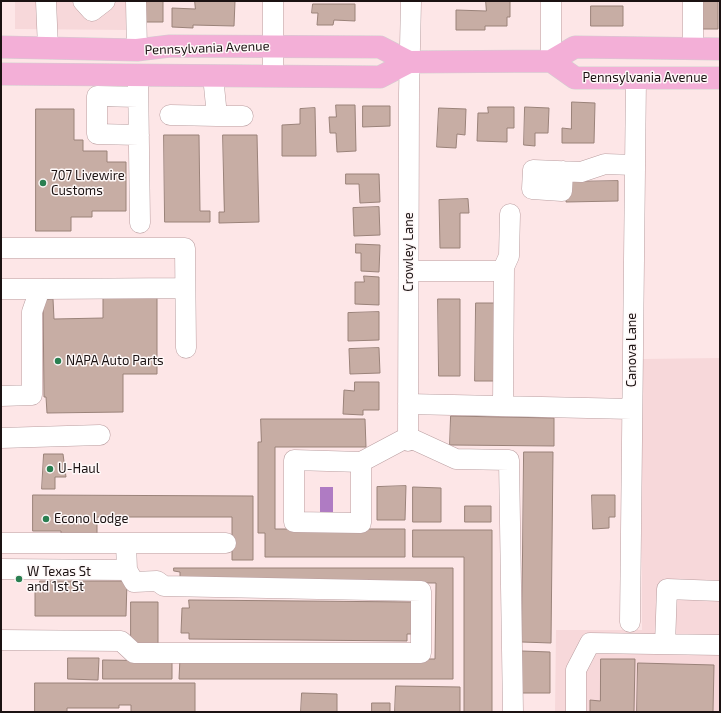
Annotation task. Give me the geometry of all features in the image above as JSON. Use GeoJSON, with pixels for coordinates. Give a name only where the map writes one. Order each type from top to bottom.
{"type":"FeatureCollection","features":[{"type":"Feature","properties":{"kind":"main road","name":"Pennsylvania Avenue"},"geometry":{"type":"LineString","coordinates":[[1,47],[136,50],[170,46],[380,47],[409,62]]}},
{"type":"Feature","properties":{"kind":"main road","name":"Pennsylvania Avenue"},"geometry":{"type":"LineString","coordinates":[[1,74],[380,77],[409,62],[551,61],[575,47],[720,48]]}},
{"type":"Feature","properties":{"kind":"main road","name":"Pennsylvania Avenue"},"geometry":{"type":"LineString","coordinates":[[551,61],[575,78],[720,78]]}},
{"type":"Feature","properties":{"kind":"street"},"geometry":{"type":"LineString","coordinates":[[46,1],[48,48]]}},
{"type":"Feature","properties":{"kind":"street"},"geometry":{"type":"LineString","coordinates":[[83,1],[92,11],[105,1]]}},
{"type":"Feature","properties":{"kind":"street"},"geometry":{"type":"LineString","coordinates":[[136,1],[136,50]]}},
{"type":"Feature","properties":{"kind":"street"},"geometry":{"type":"LineString","coordinates":[[273,76],[274,1]]}},
{"type":"Feature","properties":{"kind":"street","name":"Crowley Lane"},"geometry":{"type":"LineString","coordinates":[[408,439],[409,62],[411,1]]}},
{"type":"Feature","properties":{"kind":"street"},"geometry":{"type":"LineString","coordinates":[[551,1],[551,61]]}},
{"type":"Feature","properties":{"kind":"street"},"geometry":{"type":"LineString","coordinates":[[693,1],[693,48]]}},
{"type":"Feature","properties":{"kind":"street"},"geometry":{"type":"LineString","coordinates":[[138,75],[140,223]]}},
{"type":"Feature","properties":{"kind":"street"},"geometry":{"type":"LineString","coordinates":[[213,76],[217,116]]}},
{"type":"Feature","properties":{"kind":"street","name":"Canova Lane"},"geometry":{"type":"LineString","coordinates":[[630,622],[636,78]]}},
{"type":"Feature","properties":{"kind":"street"},"geometry":{"type":"LineString","coordinates":[[138,97],[97,96],[98,134],[139,135]]}},
{"type":"Feature","properties":{"kind":"street"},"geometry":{"type":"LineString","coordinates":[[170,115],[243,116]]}},
{"type":"Feature","properties":{"kind":"street"},"geometry":{"type":"LineString","coordinates":[[563,171],[581,172],[605,164],[634,165]]}},
{"type":"Feature","properties":{"kind":"street"},"geometry":{"type":"LineString","coordinates":[[503,406],[504,271],[509,256],[510,214]]}},
{"type":"Feature","properties":{"kind":"street"},"geometry":{"type":"LineString","coordinates":[[1,248],[185,248],[186,348]]}},
{"type":"Feature","properties":{"kind":"street"},"geometry":{"type":"LineString","coordinates":[[409,271],[504,271]]}},
{"type":"Feature","properties":{"kind":"street"},"geometry":{"type":"LineString","coordinates":[[1,289],[185,288]]}},
{"type":"Feature","properties":{"kind":"street"},"geometry":{"type":"LineString","coordinates":[[1,396],[32,395],[32,312],[40,289]]}},
{"type":"Feature","properties":{"kind":"street"},"geometry":{"type":"LineString","coordinates":[[408,404],[632,409]]}},
{"type":"Feature","properties":{"kind":"street"},"geometry":{"type":"LineString","coordinates":[[1,438],[100,435]]}},
{"type":"Feature","properties":{"kind":"street"},"geometry":{"type":"LineString","coordinates":[[361,462],[361,523],[294,522],[294,460],[361,462],[408,439],[456,459],[510,460],[513,712]]}},
{"type":"Feature","properties":{"kind":"street"},"geometry":{"type":"LineString","coordinates":[[1,543],[226,543]]}},
{"type":"Feature","properties":{"kind":"street"},"geometry":{"type":"LineString","coordinates":[[1,640],[121,642],[134,653],[420,653],[421,591],[164,586],[157,581],[134,582],[127,570],[126,543]]}},
{"type":"Feature","properties":{"kind":"street"},"geometry":{"type":"LineString","coordinates":[[1,569],[127,570]]}},
{"type":"Feature","properties":{"kind":"street"},"geometry":{"type":"LineString","coordinates":[[665,644],[667,589],[720,591]]}},
{"type":"Feature","properties":{"kind":"street"},"geometry":{"type":"LineString","coordinates":[[576,712],[576,670],[590,643],[720,645]]}},
{"type":"Feature","properties":{"kind":"shaded area"},"geometry":{"type":"Polygon","coordinates":[[[15,1],[129,1],[129,30],[15,29],[15,1]]]}},
{"type":"Feature","properties":{"kind":"shaded area"},"geometry":{"type":"Polygon","coordinates":[[[720,358],[720,712],[555,712],[556,630],[642,630],[641,359],[720,358]]]}},
{"type":"Feature","properties":{"kind":"shaded area"},"geometry":{"type":"Polygon","coordinates":[[[320,487],[333,487],[333,514],[320,514],[320,487]]]}},
{"type":"Feature","properties":{"kind":"building"},"geometry":{"type":"Polygon","coordinates":[[[145,1],[163,1],[163,22],[145,22],[145,1]]]}},
{"type":"Feature","properties":{"kind":"building"},"geometry":{"type":"Polygon","coordinates":[[[195,1],[235,1],[234,26],[193,25],[193,28],[172,27],[172,8],[195,9],[195,1]]]}},
{"type":"Feature","properties":{"kind":"building"},"geometry":{"type":"Polygon","coordinates":[[[486,1],[510,1],[510,17],[507,17],[507,26],[485,26],[485,30],[456,30],[456,10],[486,11],[486,1]]]}},
{"type":"Feature","properties":{"kind":"building"},"geometry":{"type":"Polygon","coordinates":[[[702,1],[718,1],[718,29],[702,29],[702,1]]]}},
{"type":"Feature","properties":{"kind":"building"},"geometry":{"type":"Polygon","coordinates":[[[313,4],[355,4],[355,21],[334,20],[333,25],[317,25],[318,13],[312,13],[313,4]]]}},
{"type":"Feature","properties":{"kind":"building"},"geometry":{"type":"Polygon","coordinates":[[[591,6],[623,6],[623,26],[591,26],[591,6]]]}},
{"type":"Feature","properties":{"kind":"building"},"geometry":{"type":"Polygon","coordinates":[[[572,102],[595,103],[594,143],[562,143],[562,128],[571,129],[572,102]]]}},
{"type":"Feature","properties":{"kind":"building"},"geometry":{"type":"Polygon","coordinates":[[[336,105],[355,105],[356,151],[337,152],[336,133],[330,133],[329,117],[336,117],[336,105]]]}},
{"type":"Feature","properties":{"kind":"building"},"geometry":{"type":"Polygon","coordinates":[[[363,106],[390,106],[390,126],[363,127],[363,106]]]}},
{"type":"Feature","properties":{"kind":"building"},"geometry":{"type":"Polygon","coordinates":[[[488,107],[514,107],[514,128],[507,128],[507,142],[477,141],[478,113],[488,113],[488,107]]]}},
{"type":"Feature","properties":{"kind":"building"},"geometry":{"type":"Polygon","coordinates":[[[525,107],[549,108],[548,133],[535,133],[535,146],[524,145],[525,107]]]}},
{"type":"Feature","properties":{"kind":"building"},"geometry":{"type":"Polygon","coordinates":[[[315,108],[316,156],[282,156],[282,125],[300,124],[300,109],[315,108]]]}},
{"type":"Feature","properties":{"kind":"building"},"geometry":{"type":"Polygon","coordinates":[[[439,108],[466,109],[465,135],[457,134],[456,148],[437,147],[439,108]]]}},
{"type":"Feature","properties":{"kind":"building"},"geometry":{"type":"Polygon","coordinates":[[[36,109],[74,109],[74,140],[83,140],[83,151],[107,151],[107,162],[126,162],[126,211],[92,211],[92,217],[71,217],[71,231],[36,231],[36,109]]]}},
{"type":"Feature","properties":{"kind":"building"},"geometry":{"type":"Polygon","coordinates":[[[164,135],[199,135],[200,211],[210,211],[210,222],[165,222],[164,135]]]}},
{"type":"Feature","properties":{"kind":"building"},"geometry":{"type":"Polygon","coordinates":[[[223,135],[257,135],[259,222],[219,223],[219,212],[224,212],[223,135]]]}},
{"type":"Feature","properties":{"kind":"building"},"geometry":{"type":"Polygon","coordinates":[[[346,174],[379,174],[380,202],[360,203],[359,184],[346,184],[346,174]]]}},
{"type":"Feature","properties":{"kind":"building"},"geometry":{"type":"Polygon","coordinates":[[[618,181],[618,201],[566,202],[566,182],[618,181]]]}},
{"type":"Feature","properties":{"kind":"building"},"geometry":{"type":"Polygon","coordinates":[[[468,199],[469,213],[460,213],[460,248],[440,248],[439,200],[468,199]]]}},
{"type":"Feature","properties":{"kind":"building"},"geometry":{"type":"Polygon","coordinates":[[[379,207],[380,235],[354,236],[353,208],[379,207]]]}},
{"type":"Feature","properties":{"kind":"building"},"geometry":{"type":"Polygon","coordinates":[[[356,244],[380,245],[379,272],[361,271],[361,253],[356,253],[356,244]]]}},
{"type":"Feature","properties":{"kind":"building"},"geometry":{"type":"Polygon","coordinates":[[[364,276],[379,277],[379,305],[355,304],[355,282],[364,282],[364,276]]]}},
{"type":"Feature","properties":{"kind":"building"},"geometry":{"type":"Polygon","coordinates":[[[157,297],[157,374],[123,374],[123,412],[47,413],[46,397],[44,397],[43,300],[53,299],[54,319],[103,318],[103,298],[157,297]]]}},
{"type":"Feature","properties":{"kind":"building"},"geometry":{"type":"Polygon","coordinates":[[[438,299],[460,299],[460,376],[439,376],[438,299]]]}},
{"type":"Feature","properties":{"kind":"building"},"geometry":{"type":"Polygon","coordinates":[[[476,303],[496,303],[496,381],[475,381],[476,303]]]}},
{"type":"Feature","properties":{"kind":"building"},"geometry":{"type":"Polygon","coordinates":[[[379,312],[379,340],[348,341],[348,313],[379,312]]]}},
{"type":"Feature","properties":{"kind":"building"},"geometry":{"type":"Polygon","coordinates":[[[379,348],[380,373],[350,374],[349,349],[379,348]]]}},
{"type":"Feature","properties":{"kind":"building"},"geometry":{"type":"Polygon","coordinates":[[[355,382],[379,382],[379,410],[363,410],[363,415],[343,414],[344,390],[354,391],[355,382]]]}},
{"type":"Feature","properties":{"kind":"building"},"geometry":{"type":"Polygon","coordinates":[[[451,416],[554,418],[554,446],[450,445],[451,416]]]}},
{"type":"Feature","properties":{"kind":"building"},"geometry":{"type":"Polygon","coordinates":[[[261,419],[365,419],[366,447],[275,447],[275,529],[405,529],[405,557],[265,557],[265,533],[258,533],[258,442],[261,442],[261,419]]]}},
{"type":"Feature","properties":{"kind":"building"},"geometry":{"type":"Polygon","coordinates":[[[524,452],[553,452],[551,643],[522,642],[524,452]]]}},
{"type":"Feature","properties":{"kind":"building"},"geometry":{"type":"Polygon","coordinates":[[[44,454],[63,454],[66,477],[55,477],[55,489],[42,489],[44,454]]]}},
{"type":"Feature","properties":{"kind":"building"},"geometry":{"type":"Polygon","coordinates":[[[406,486],[405,520],[377,520],[377,487],[406,486]]]}},
{"type":"Feature","properties":{"kind":"building"},"geometry":{"type":"Polygon","coordinates":[[[413,487],[441,488],[441,522],[413,522],[413,487]]]}},
{"type":"Feature","properties":{"kind":"building"},"geometry":{"type":"Polygon","coordinates":[[[33,495],[253,496],[253,560],[232,560],[232,517],[97,517],[97,537],[61,534],[61,531],[33,531],[33,495]]]}},
{"type":"Feature","properties":{"kind":"building"},"geometry":{"type":"Polygon","coordinates":[[[592,495],[615,495],[615,517],[609,517],[609,528],[593,529],[592,495]]]}},
{"type":"Feature","properties":{"kind":"building"},"geometry":{"type":"Polygon","coordinates":[[[465,506],[491,506],[491,522],[465,522],[465,506]]]}},
{"type":"Feature","properties":{"kind":"building"},"geometry":{"type":"Polygon","coordinates":[[[413,530],[492,530],[492,712],[464,712],[464,557],[413,557],[413,530]]]}},
{"type":"Feature","properties":{"kind":"building"},"geometry":{"type":"Polygon","coordinates":[[[174,568],[453,568],[453,679],[179,679],[180,658],[435,659],[436,583],[180,582],[180,572],[174,571],[174,568]]]}},
{"type":"Feature","properties":{"kind":"building"},"geometry":{"type":"Polygon","coordinates":[[[40,581],[127,581],[126,616],[35,616],[35,590],[40,590],[40,581]]]}},
{"type":"Feature","properties":{"kind":"building"},"geometry":{"type":"Polygon","coordinates":[[[189,600],[413,602],[413,634],[407,634],[407,641],[189,639],[189,633],[181,633],[182,608],[189,608],[189,600]]]}},
{"type":"Feature","properties":{"kind":"building"},"geometry":{"type":"Polygon","coordinates":[[[131,602],[158,602],[158,644],[131,644],[131,602]]]}},
{"type":"Feature","properties":{"kind":"building"},"geometry":{"type":"Polygon","coordinates":[[[522,651],[550,652],[550,693],[522,693],[522,651]]]}},
{"type":"Feature","properties":{"kind":"building"},"geometry":{"type":"Polygon","coordinates":[[[68,658],[99,658],[98,680],[68,679],[68,658]]]}},
{"type":"Feature","properties":{"kind":"building"},"geometry":{"type":"Polygon","coordinates":[[[601,659],[635,659],[634,712],[590,712],[590,700],[600,701],[601,659]]]}},
{"type":"Feature","properties":{"kind":"building"},"geometry":{"type":"Polygon","coordinates":[[[103,660],[172,661],[172,679],[103,679],[103,660]]]}},
{"type":"Feature","properties":{"kind":"building"},"geometry":{"type":"Polygon","coordinates":[[[638,663],[714,665],[713,712],[637,712],[638,663]]]}},
{"type":"Feature","properties":{"kind":"building"},"geometry":{"type":"Polygon","coordinates":[[[35,683],[195,683],[195,712],[131,712],[131,705],[119,705],[119,708],[67,708],[67,712],[35,712],[35,683]]]}},
{"type":"Feature","properties":{"kind":"building"},"geometry":{"type":"Polygon","coordinates":[[[396,686],[460,687],[460,712],[395,712],[396,686]]]}},
{"type":"Feature","properties":{"kind":"building"},"geometry":{"type":"Polygon","coordinates":[[[302,693],[337,694],[337,712],[301,712],[302,693]]]}},
{"type":"Feature","properties":{"kind":"building"},"geometry":{"type":"Polygon","coordinates":[[[372,703],[390,703],[390,712],[372,712],[372,703]]]}},
{"type":"Feature","properties":{"kind":"place","name":"707 Livewire Customs"},"geometry":{"type":"Point","coordinates":[43,183]}},
{"type":"Feature","properties":{"kind":"place","name":"NAPA Auto Parts"},"geometry":{"type":"Point","coordinates":[58,361]}},
{"type":"Feature","properties":{"kind":"place","name":"U-Haul"},"geometry":{"type":"Point","coordinates":[50,469]}},
{"type":"Feature","properties":{"kind":"place","name":"Econo Lodge"},"geometry":{"type":"Point","coordinates":[46,519]}},
{"type":"Feature","properties":{"kind":"place","name":"W Texas St and 1st St"},"geometry":{"type":"Point","coordinates":[19,579]}}]}
